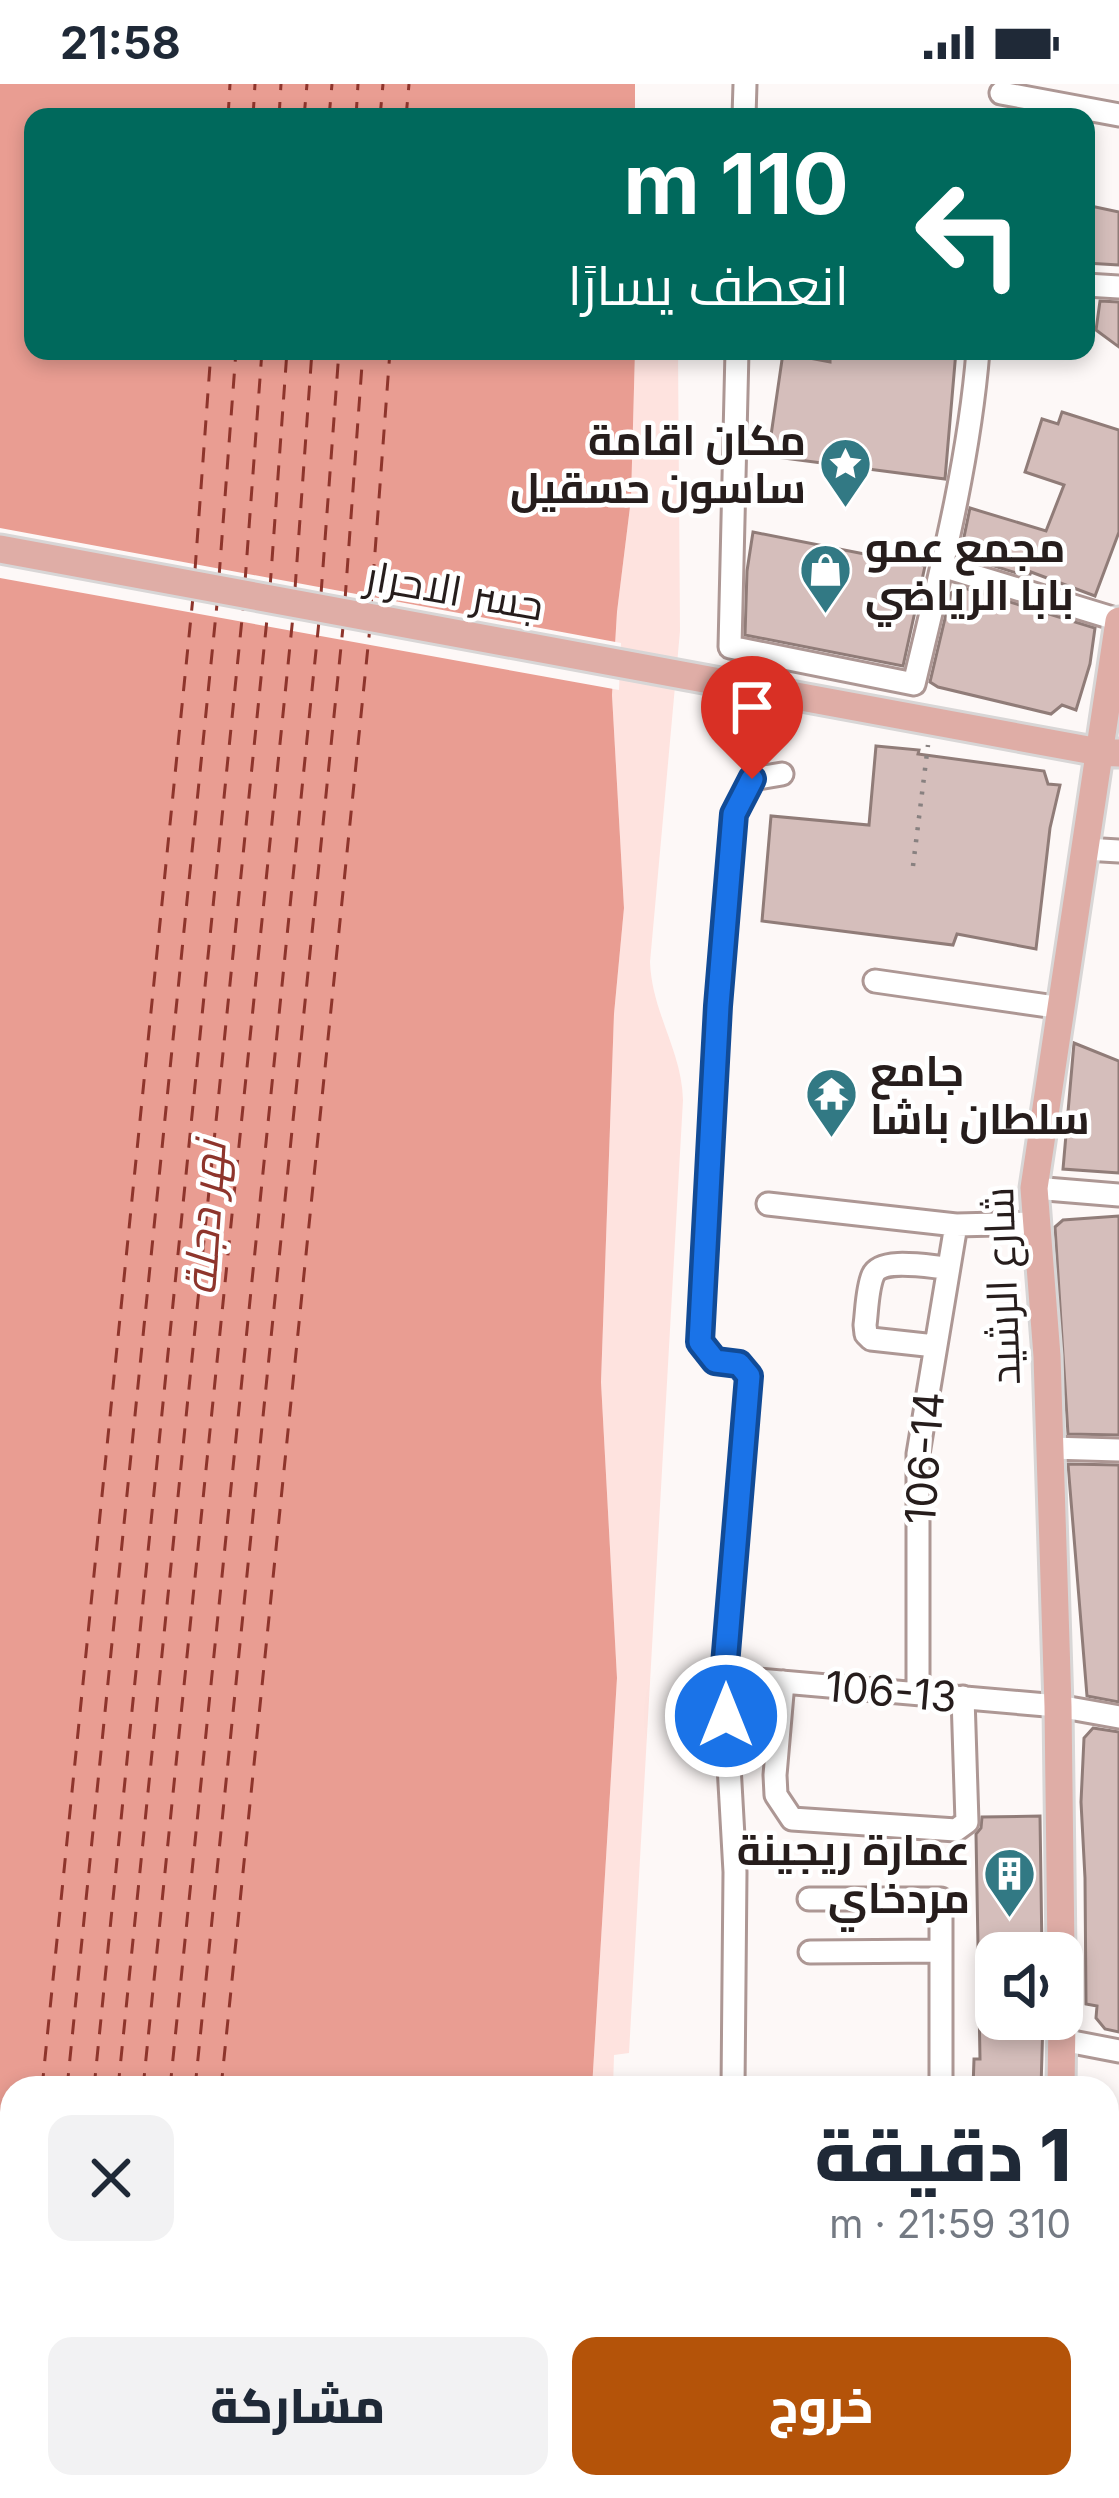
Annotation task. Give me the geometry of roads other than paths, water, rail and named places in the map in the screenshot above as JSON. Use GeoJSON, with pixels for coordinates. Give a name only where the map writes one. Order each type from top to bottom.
{"type":"FeatureCollection","features":[{"type":"Feature","properties":{"kind":"main road","name":"جسر الاحرار"},"geometry":{"type":"LineString","coordinates":[[0,549],[1109,753]]}},
{"type":"Feature","properties":{"kind":"main road","name":"شارع الرشيد"},"geometry":{"type":"LineString","coordinates":[[1061,1932],[1047,1355],[1034,1188],[1085,849],[1109,753],[1119,620]]}},
{"type":"Feature","properties":{"kind":"main road"},"geometry":{"type":"LineString","coordinates":[[1061,2076],[1062,2040]]}},
{"type":"Feature","properties":{"kind":"street"},"geometry":{"type":"LineString","coordinates":[[1001,89],[1087,108]]}},
{"type":"Feature","properties":{"kind":"street"},"geometry":{"type":"LineString","coordinates":[[737,360],[730,647],[914,684],[974,404],[977,360]]}},
{"type":"Feature","properties":{"kind":"street"},"geometry":{"type":"LineString","coordinates":[[941,566],[1119,620]]}},
{"type":"Feature","properties":{"kind":"street"},"geometry":{"type":"LineString","coordinates":[[733,2076],[735,1872],[724,1677],[749,1376],[739,1364],[715,1361],[700,1342],[718,1006],[734,814],[752,779],[782,774]]}},
{"type":"Feature","properties":{"kind":"street"},"geometry":{"type":"LineString","coordinates":[[1085,849],[1119,851]]}},
{"type":"Feature","properties":{"kind":"street"},"geometry":{"type":"LineString","coordinates":[[875,981],[1062,1008]]}},
{"type":"Feature","properties":{"kind":"street"},"geometry":{"type":"LineString","coordinates":[[1034,1188],[1119,1195]]}},
{"type":"Feature","properties":{"kind":"street"},"geometry":{"type":"LineString","coordinates":[[768,1204],[956,1225],[1037,1223]]}},
{"type":"Feature","properties":{"kind":"street","name":"106-14"},"geometry":{"type":"LineString","coordinates":[[918,1693],[918,1454],[956,1225]]}},
{"type":"Feature","properties":{"kind":"street"},"geometry":{"type":"LineString","coordinates":[[935,1346],[871,1339],[866,1334],[873,1273],[890,1264],[948,1268]]}},
{"type":"Feature","properties":{"kind":"street"},"geometry":{"type":"LineString","coordinates":[[1050,1448],[1119,1450]]}},
{"type":"Feature","properties":{"kind":"street","name":"106-13"},"geometry":{"type":"LineString","coordinates":[[724,1677],[1058,1706],[1119,1717]]}},
{"type":"Feature","properties":{"kind":"street"},"geometry":{"type":"LineString","coordinates":[[782,1682],[776,1795],[792,1820],[956,1830],[967,1822],[963,1697]]}},
{"type":"Feature","properties":{"kind":"street"},"geometry":{"type":"LineString","coordinates":[[809,1899],[940,1899],[941,2076]]}},
{"type":"Feature","properties":{"kind":"street"},"geometry":{"type":"LineString","coordinates":[[810,1952],[940,1952]]}},
{"type":"Feature","properties":{"kind":"street"},"geometry":{"type":"LineString","coordinates":[[1083,2038],[1119,2051]]}},
{"type":"Feature","properties":{"kind":"water","name":"نهر دجلة"},"geometry":{"type":"Polygon","coordinates":[[[0,84],[635,84],[635,108],[24,108],[24,360],[635,360],[631,499],[612,695],[624,908],[614,1014],[601,1382],[617,1678],[593,2076],[0,2076],[0,84]]]}},
{"type":"Feature","properties":{"kind":"place","name":"مكان اقامة ساسون حسقيل"},"geometry":{"type":"Point","coordinates":[845,509]}},
{"type":"Feature","properties":{"kind":"place","name":"مجمع عمو بابا الرياضي"},"geometry":{"type":"Point","coordinates":[826,616]}},
{"type":"Feature","properties":{"kind":"place","name":"جامع سلطان باشا"},"geometry":{"type":"Point","coordinates":[831,1140]}},
{"type":"Feature","properties":{"kind":"place","name":"عمارة ريجينة مردخاي"},"geometry":{"type":"Point","coordinates":[1009,1919]}}]}
